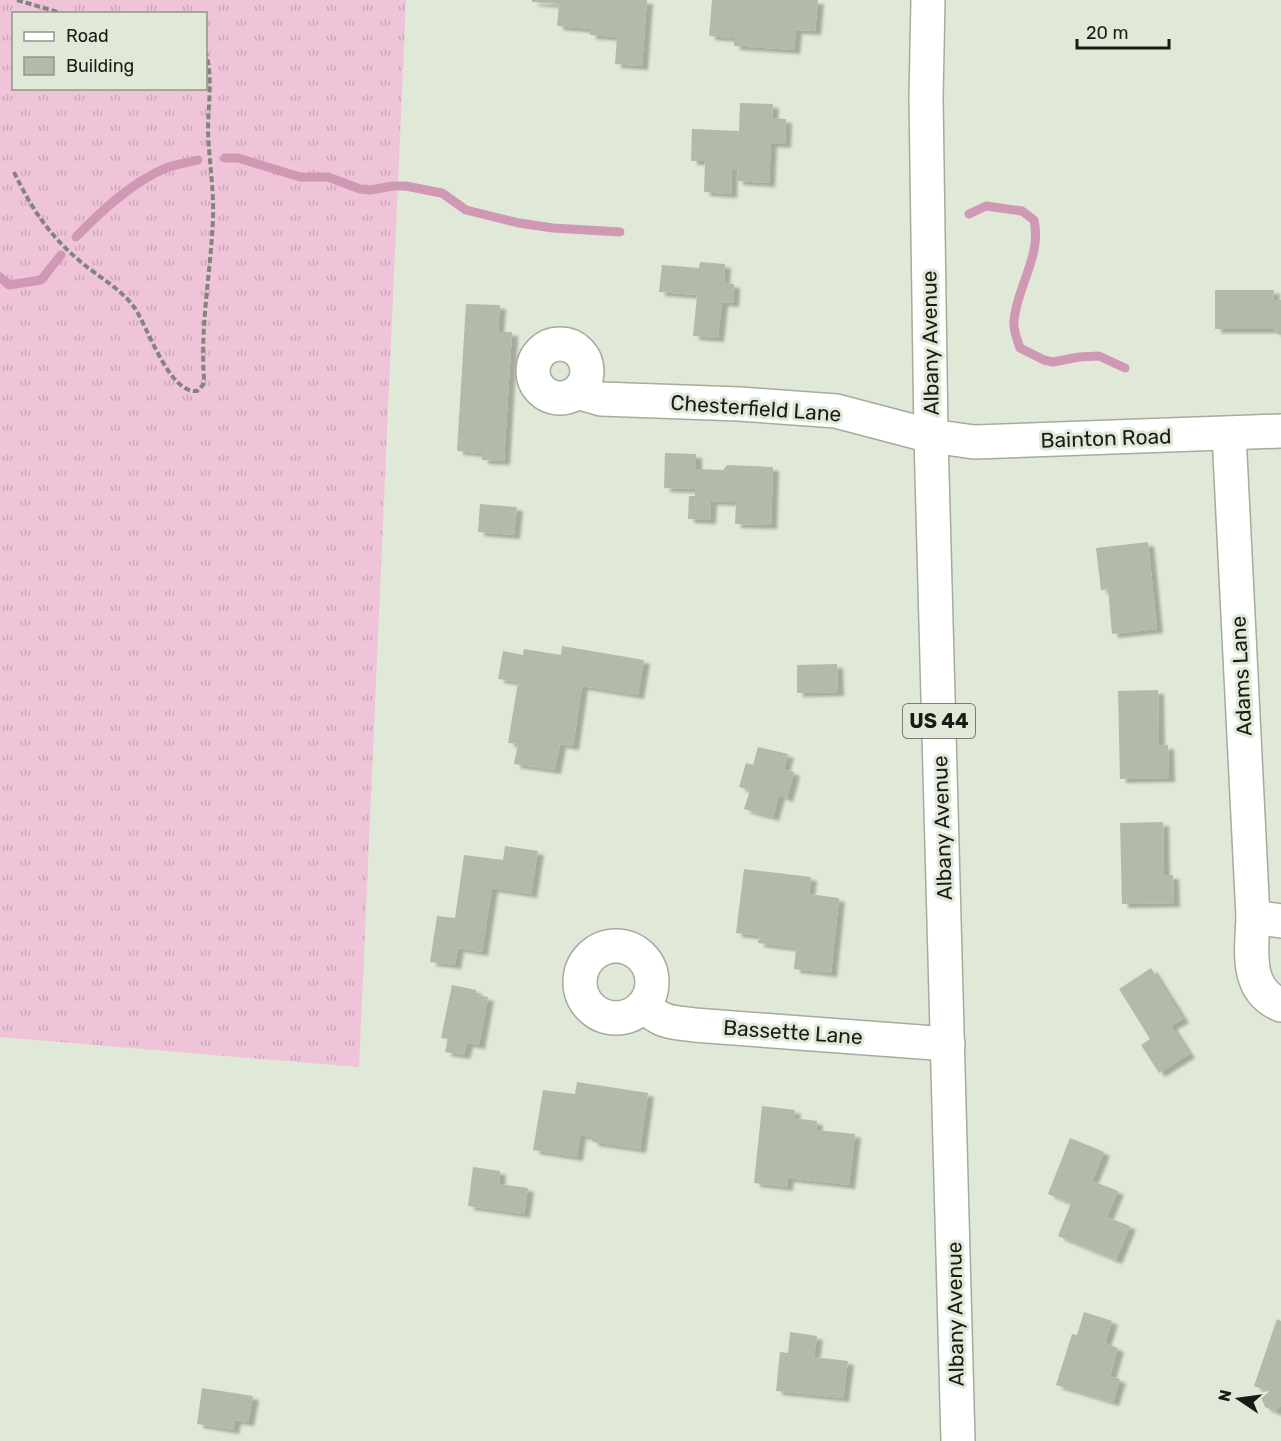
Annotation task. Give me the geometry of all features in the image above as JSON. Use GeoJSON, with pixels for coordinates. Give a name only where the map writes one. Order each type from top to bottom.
{"type":"FeatureCollection","features":[{"type":"Feature","properties":{"kind":"main road","name":"Albany Avenue"},"geometry":{"type":"LineString","coordinates":[[928,0],[926,96],[931,436],[958,1441]]}},
{"type":"Feature","properties":{"kind":"main road","name":"Chesterfield Lane"},"geometry":{"type":"LineString","coordinates":[[580,390],[587,396],[601,399],[739,404],[836,411],[931,436]]}},
{"type":"Feature","properties":{"kind":"main road","name":"Bainton Road"},"geometry":{"type":"LineString","coordinates":[[931,436],[974,442],[1281,431]]}},
{"type":"Feature","properties":{"kind":"main road","name":"Adams Lane"},"geometry":{"type":"LineString","coordinates":[[1229,434],[1267,919],[1253,974],[1264,994],[1281,1005]]}},
{"type":"Feature","properties":{"kind":"main road","name":"Bassette Lane"},"geometry":{"type":"LineString","coordinates":[[644,1005],[654,1016],[668,1021],[694,1025],[948,1044]]}},
{"type":"Feature","properties":{"kind":"path"},"geometry":{"type":"LineString","coordinates":[[17,0],[57,12]]}},
{"type":"Feature","properties":{"kind":"path"},"geometry":{"type":"LineString","coordinates":[[14,172],[28,202],[49,232],[82,263],[124,296],[141,319],[173,380],[186,390],[197,391],[203,386],[204,378],[205,295],[213,215],[207,61]]}},
{"type":"Feature","properties":{"kind":"green space"},"geometry":{"type":"Polygon","coordinates":[[[0,0],[406,0],[359,1067],[0,1037],[0,0]]]}},
{"type":"Feature","properties":{"kind":"building"},"geometry":{"type":"Polygon","coordinates":[[[532,0],[647,0],[642,66],[615,64],[617,37],[590,35],[590,29],[557,26],[559,4],[532,2],[532,0]]]}},
{"type":"Feature","properties":{"kind":"building"},"geometry":{"type":"Polygon","coordinates":[[[712,0],[818,0],[815,31],[796,30],[794,50],[734,46],[734,38],[709,36],[712,0]]]}},
{"type":"Feature","properties":{"kind":"building"},"geometry":{"type":"Polygon","coordinates":[[[740,103],[773,104],[772,118],[786,119],[785,144],[771,143],[769,183],[737,181],[738,170],[732,170],[731,194],[704,192],[705,161],[691,161],[692,129],[739,131],[740,103]]]}},
{"type":"Feature","properties":{"kind":"building"},"geometry":{"type":"Polygon","coordinates":[[[700,262],[725,264],[724,283],[734,284],[733,303],[722,302],[718,338],[693,336],[697,295],[659,292],[662,265],[699,268],[700,262]]]}},
{"type":"Feature","properties":{"kind":"building"},"geometry":{"type":"Polygon","coordinates":[[[1215,290],[1274,290],[1273,300],[1281,300],[1281,334],[1273,329],[1215,329],[1215,290]]]}},
{"type":"Feature","properties":{"kind":"building"},"geometry":{"type":"Polygon","coordinates":[[[466,304],[500,305],[498,332],[512,332],[504,461],[482,460],[482,453],[457,451],[466,304]]]}},
{"type":"Feature","properties":{"kind":"building"},"geometry":{"type":"Polygon","coordinates":[[[665,453],[696,454],[696,469],[723,470],[727,465],[773,467],[771,525],[735,524],[736,502],[711,501],[710,520],[688,519],[689,496],[695,496],[695,489],[664,488],[665,453]]]}},
{"type":"Feature","properties":{"kind":"building"},"geometry":{"type":"Polygon","coordinates":[[[480,504],[517,507],[514,535],[478,532],[480,504]]]}},
{"type":"Feature","properties":{"kind":"building"},"geometry":{"type":"Polygon","coordinates":[[[1148,542],[1157,629],[1112,634],[1108,589],[1101,590],[1096,548],[1148,542]]]}},
{"type":"Feature","properties":{"kind":"building"},"geometry":{"type":"Polygon","coordinates":[[[562,646],[644,660],[638,695],[582,686],[573,746],[560,744],[555,770],[514,764],[518,744],[508,743],[518,682],[498,679],[503,651],[523,655],[524,649],[561,655],[562,646]]]}},
{"type":"Feature","properties":{"kind":"building"},"geometry":{"type":"Polygon","coordinates":[[[837,664],[838,692],[797,693],[797,665],[837,664]]]}},
{"type":"Feature","properties":{"kind":"building"},"geometry":{"type":"Polygon","coordinates":[[[1158,690],[1159,746],[1168,745],[1169,778],[1120,779],[1118,691],[1158,690]]]}},
{"type":"Feature","properties":{"kind":"building"},"geometry":{"type":"Polygon","coordinates":[[[758,747],[788,754],[784,769],[794,772],[787,798],[779,795],[773,817],[744,809],[750,790],[739,787],[746,763],[753,765],[758,747]]]}},
{"type":"Feature","properties":{"kind":"building"},"geometry":{"type":"Polygon","coordinates":[[[1163,822],[1164,875],[1173,875],[1174,903],[1122,904],[1120,823],[1163,822]]]}},
{"type":"Feature","properties":{"kind":"building"},"geometry":{"type":"Polygon","coordinates":[[[505,846],[538,851],[531,894],[492,888],[482,952],[458,948],[455,965],[430,962],[437,916],[455,918],[464,855],[503,860],[505,846]]]}},
{"type":"Feature","properties":{"kind":"building"},"geometry":{"type":"Polygon","coordinates":[[[744,869],[811,877],[809,894],[839,898],[831,973],[794,969],[796,948],[758,943],[759,936],[736,933],[744,869]]]}},
{"type":"Feature","properties":{"kind":"building"},"geometry":{"type":"Polygon","coordinates":[[[1151,968],[1183,1019],[1171,1026],[1189,1054],[1159,1073],[1141,1045],[1150,1039],[1119,989],[1151,968]]]}},
{"type":"Feature","properties":{"kind":"building"},"geometry":{"type":"Polygon","coordinates":[[[452,985],[476,990],[476,995],[488,997],[479,1045],[467,1043],[464,1055],[445,1052],[448,1039],[441,1038],[452,985]]]}},
{"type":"Feature","properties":{"kind":"building"},"geometry":{"type":"Polygon","coordinates":[[[577,1082],[648,1093],[640,1149],[593,1142],[591,1137],[580,1135],[577,1157],[533,1150],[543,1090],[575,1094],[577,1082]]]}},
{"type":"Feature","properties":{"kind":"building"},"geometry":{"type":"Polygon","coordinates":[[[762,1106],[795,1110],[794,1118],[817,1121],[816,1130],[855,1134],[849,1185],[788,1178],[787,1187],[754,1183],[762,1106]]]}},
{"type":"Feature","properties":{"kind":"building"},"geometry":{"type":"Polygon","coordinates":[[[1070,1138],[1104,1152],[1092,1181],[1118,1191],[1107,1217],[1130,1226],[1116,1260],[1058,1236],[1071,1203],[1048,1194],[1070,1138]]]}},
{"type":"Feature","properties":{"kind":"building"},"geometry":{"type":"Polygon","coordinates":[[[473,1167],[500,1171],[499,1184],[528,1188],[524,1214],[468,1206],[473,1167]]]}},
{"type":"Feature","properties":{"kind":"building"},"geometry":{"type":"Polygon","coordinates":[[[1084,1312],[1112,1321],[1105,1343],[1118,1348],[1110,1376],[1120,1379],[1113,1402],[1056,1385],[1072,1334],[1077,1335],[1084,1312]]]}},
{"type":"Feature","properties":{"kind":"building"},"geometry":{"type":"Polygon","coordinates":[[[1277,1319],[1281,1321],[1281,1407],[1278,1406],[1276,1412],[1265,1407],[1261,1397],[1263,1389],[1254,1386],[1277,1319]]]}},
{"type":"Feature","properties":{"kind":"building"},"geometry":{"type":"Polygon","coordinates":[[[790,1332],[817,1336],[814,1357],[848,1361],[843,1398],[776,1391],[780,1352],[788,1353],[790,1332]]]}},
{"type":"Feature","properties":{"kind":"building"},"geometry":{"type":"Polygon","coordinates":[[[202,1388],[253,1396],[248,1422],[235,1420],[233,1430],[197,1424],[202,1388]]]}},
{"type":"Feature","properties":{"kind":"waterway"},"geometry":{"type":"LineString","coordinates":[[225,158],[238,158],[300,177],[328,177],[360,189],[406,186],[442,193],[466,210],[519,223],[553,228],[620,232]]}},
{"type":"Feature","properties":{"kind":"waterway"},"geometry":{"type":"LineString","coordinates":[[76,237],[106,207],[141,181],[174,165],[198,160]]}},
{"type":"Feature","properties":{"kind":"waterway"},"geometry":{"type":"LineString","coordinates":[[969,214],[986,206],[1022,211],[1034,220],[1035,246],[1014,321],[1020,348],[1053,362],[1099,356],[1125,368]]}},
{"type":"Feature","properties":{"kind":"waterway"},"geometry":{"type":"LineString","coordinates":[[0,277],[9,285],[41,280],[61,255]]}}]}
